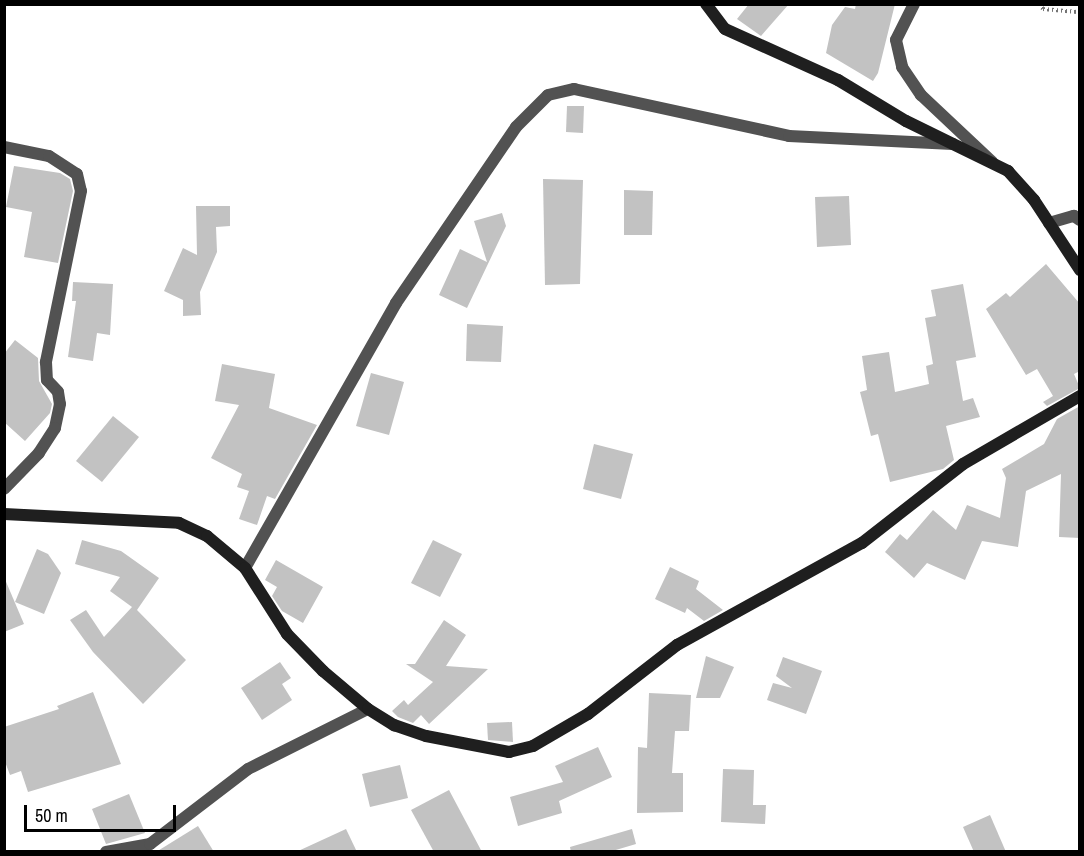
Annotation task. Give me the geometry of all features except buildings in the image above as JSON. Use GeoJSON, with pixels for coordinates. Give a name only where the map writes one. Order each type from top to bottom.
{"type":"FeatureCollection","features":[{"type":"Feature","properties":{"kind":"street"},"geometry":{"type":"LineString","coordinates":[[706,4],[725,29],[838,80],[1014,178],[1049,223],[1080,270]]}},
{"type":"Feature","properties":{"kind":"street"},"geometry":{"type":"LineString","coordinates":[[914,4],[896,40],[902,67],[921,95],[994,165]]}},
{"type":"Feature","properties":{"kind":"street"},"geometry":{"type":"LineString","coordinates":[[245,568],[396,303],[516,127],[548,95],[574,89],[789,136],[952,144]]}},
{"type":"Feature","properties":{"kind":"street"},"geometry":{"type":"LineString","coordinates":[[4,147],[48,156],[77,174],[81,191],[46,362],[47,380],[58,392],[60,404],[55,428],[39,453],[4,489]]}},
{"type":"Feature","properties":{"kind":"street"},"geometry":{"type":"LineString","coordinates":[[1049,223],[1074,216],[1080,220]]}},
{"type":"Feature","properties":{"kind":"street"},"geometry":{"type":"LineString","coordinates":[[4,514],[179,523],[207,536],[245,568],[287,634],[323,671],[368,709],[394,725],[426,736],[508,752],[533,746],[588,714],[678,645],[862,543],[963,464],[1080,396]]}},
{"type":"Feature","properties":{"kind":"street"},"geometry":{"type":"LineString","coordinates":[[106,852],[150,844],[248,769],[368,709]]}},
{"type":"Feature","properties":{"kind":"path"},"geometry":{"type":"LineString","coordinates":[[1039,4],[1042,9],[1080,12]]}}]}
